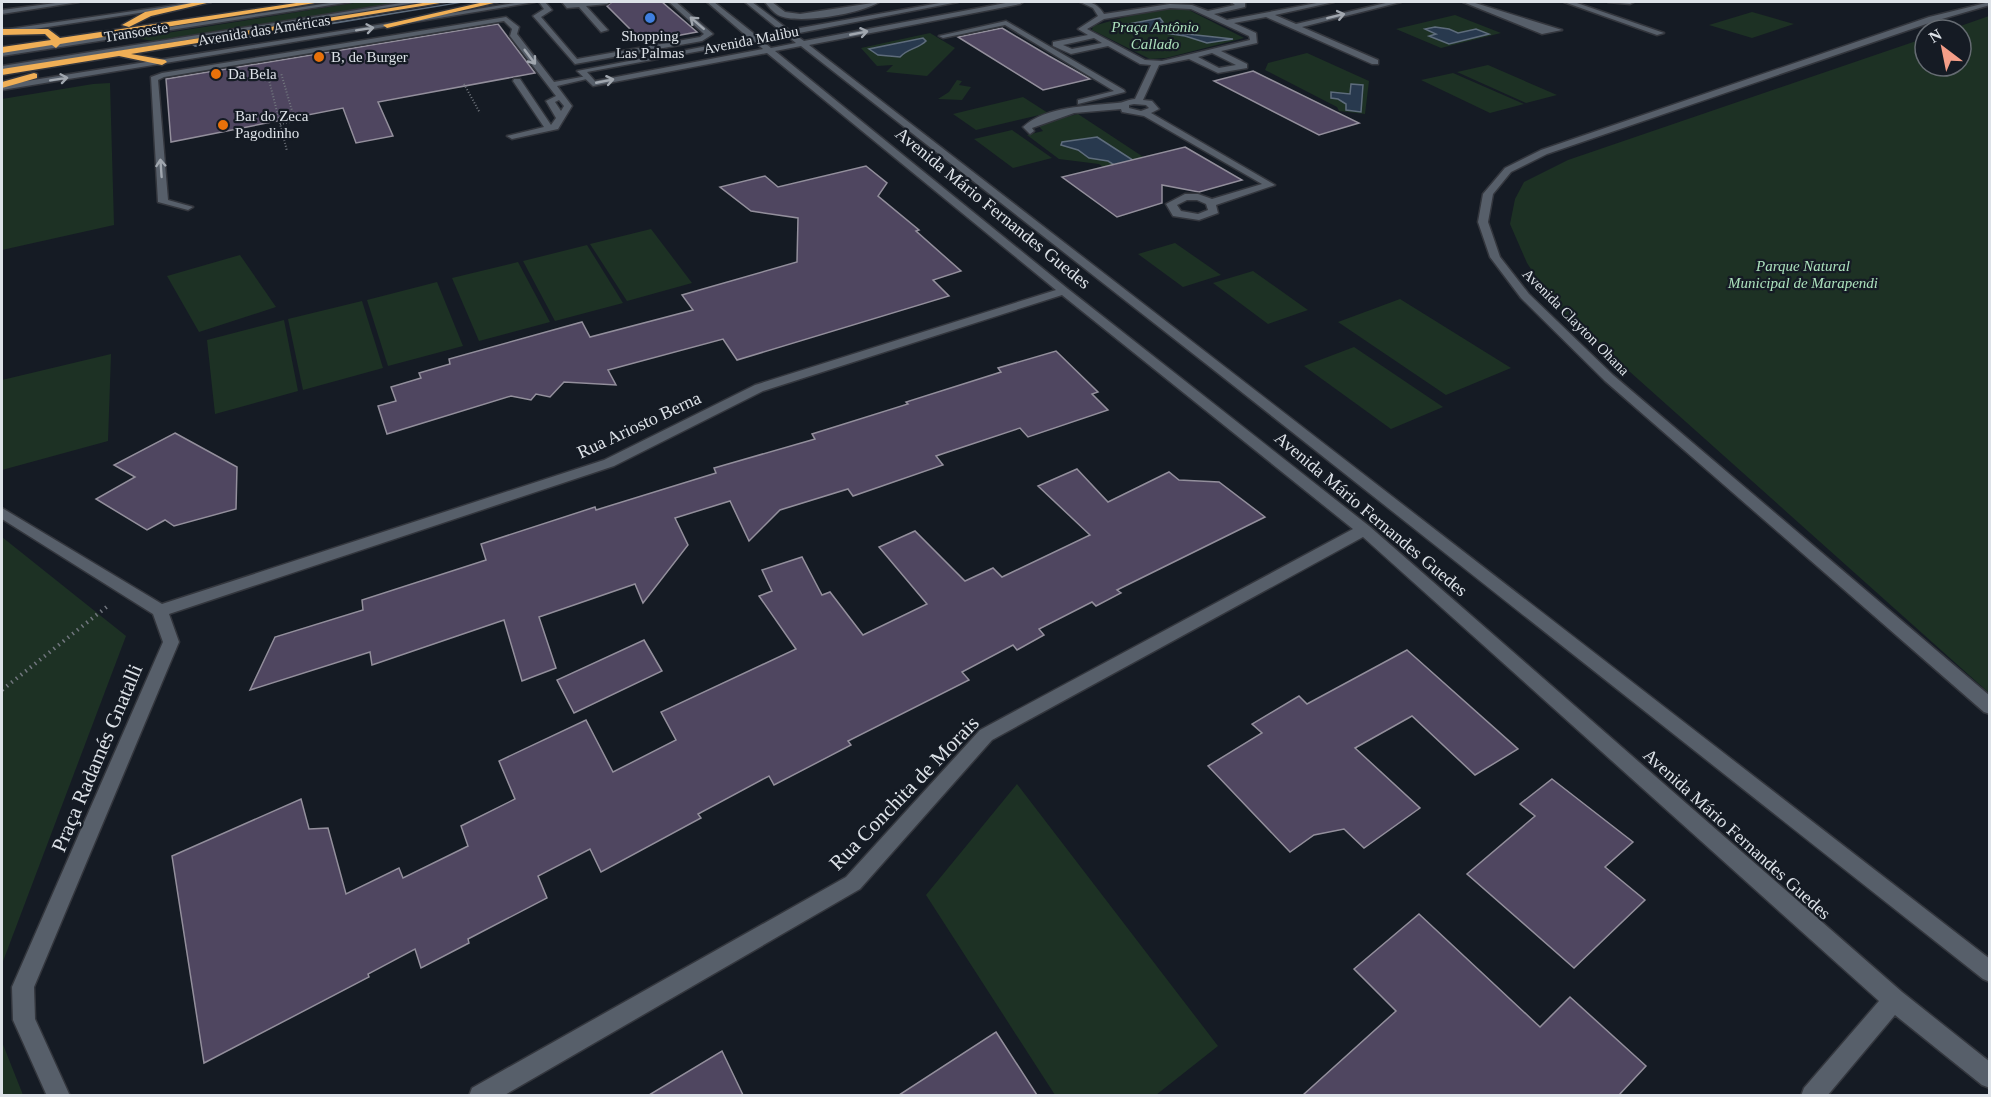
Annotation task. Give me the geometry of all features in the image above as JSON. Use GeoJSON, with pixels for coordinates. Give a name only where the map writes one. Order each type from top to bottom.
{"type":"FeatureCollection","features":[{"type":"Feature","properties":{"kind":"highway"},"geometry":{"type":"LineString","coordinates":[[162,62],[131,58],[122,50],[123,33],[127,24],[140,17],[207,2]]}},
{"type":"Feature","properties":{"kind":"highway","name":"Avenida das Américas"},"geometry":{"type":"LineString","coordinates":[[2,52],[317,2]]}},
{"type":"Feature","properties":{"kind":"highway","name":"Avenida das Américas"},"geometry":{"type":"LineString","coordinates":[[2,70],[442,2]]}},
{"type":"Feature","properties":{"kind":"highway"},"geometry":{"type":"LineString","coordinates":[[387,25],[494,5]]}},
{"type":"Feature","properties":{"kind":"highway"},"geometry":{"type":"LineString","coordinates":[[2,32],[48,32],[56,44],[54,61],[41,73],[2,87]]}},
{"type":"Feature","properties":{"kind":"street"},"geometry":{"type":"LineString","coordinates":[[2,5],[26,2]]}},
{"type":"Feature","properties":{"kind":"street"},"geometry":{"type":"LineString","coordinates":[[2,12],[75,2]]}},
{"type":"Feature","properties":{"kind":"street"},"geometry":{"type":"LineString","coordinates":[[96,18],[160,2]]}},
{"type":"Feature","properties":{"kind":"street"},"geometry":{"type":"LineString","coordinates":[[2,32],[207,2]]}},
{"type":"Feature","properties":{"kind":"street","name":"Transoeste"},"geometry":{"type":"LineString","coordinates":[[123,33],[347,2]]}},
{"type":"Feature","properties":{"kind":"street","name":"Transoeste"},"geometry":{"type":"LineString","coordinates":[[122,50],[417,2]]}},
{"type":"Feature","properties":{"kind":"street"},"geometry":{"type":"LineString","coordinates":[[455,26],[483,15],[494,5],[531,2]]}},
{"type":"Feature","properties":{"kind":"street"},"geometry":{"type":"LineString","coordinates":[[542,2],[548,10],[537,16],[575,62],[702,39],[709,34],[672,2]]}},
{"type":"Feature","properties":{"kind":"street"},"geometry":{"type":"LineString","coordinates":[[566,2],[570,6],[607,2]]}},
{"type":"Feature","properties":{"kind":"street","name":"Avenida Mário Fernandes Guedes"},"geometry":{"type":"LineString","coordinates":[[710,2],[1064,291],[1364,530],[1894,1000],[1989,1077]]}},
{"type":"Feature","properties":{"kind":"street","name":"Avenida Mário Fernandes Guedes"},"geometry":{"type":"LineString","coordinates":[[748,2],[1115,284],[1989,972]]}},
{"type":"Feature","properties":{"kind":"street"},"geometry":{"type":"LineString","coordinates":[[768,2],[782,14],[798,16],[864,6],[875,2]]}},
{"type":"Feature","properties":{"kind":"street","name":"Avenida Malibu"},"geometry":{"type":"LineString","coordinates":[[954,2],[581,71],[593,84],[1020,2]]}},
{"type":"Feature","properties":{"kind":"street"},"geometry":{"type":"LineString","coordinates":[[1084,2],[1096,7],[1102,17]]}},
{"type":"Feature","properties":{"kind":"street"},"geometry":{"type":"LineString","coordinates":[[1128,2],[1151,7]]}},
{"type":"Feature","properties":{"kind":"street"},"geometry":{"type":"LineString","coordinates":[[1236,3],[1250,2]]}},
{"type":"Feature","properties":{"kind":"street"},"geometry":{"type":"LineString","coordinates":[[1225,22],[1341,2]]}},
{"type":"Feature","properties":{"kind":"street"},"geometry":{"type":"LineString","coordinates":[[1295,26],[1397,2]]}},
{"type":"Feature","properties":{"kind":"street"},"geometry":{"type":"LineString","coordinates":[[1473,2],[1524,22]]}},
{"type":"Feature","properties":{"kind":"street"},"geometry":{"type":"LineString","coordinates":[[1568,2],[1660,33]]}},
{"type":"Feature","properties":{"kind":"street"},"geometry":{"type":"LineString","coordinates":[[1612,2],[1630,2]]}},
{"type":"Feature","properties":{"kind":"street"},"geometry":{"type":"LineString","coordinates":[[1206,14],[1242,5],[1236,3]]}},
{"type":"Feature","properties":{"kind":"street","name":"Avenida Clayton Ohana"},"geometry":{"type":"LineString","coordinates":[[1989,3],[1932,19],[1544,152],[1509,170],[1488,194],[1483,222],[1495,257],[1525,296],[1609,378],[1989,707]]}},
{"type":"Feature","properties":{"kind":"street"},"geometry":{"type":"LineString","coordinates":[[1192,7],[1253,35],[1254,41],[1156,63],[1143,62],[1082,29],[1102,17],[1151,7],[1192,7],[1203,4]]}},
{"type":"Feature","properties":{"kind":"street"},"geometry":{"type":"LineString","coordinates":[[1353,4],[1365,9]]}},
{"type":"Feature","properties":{"kind":"street"},"geometry":{"type":"LineString","coordinates":[[582,6],[604,30]]}},
{"type":"Feature","properties":{"kind":"street"},"geometry":{"type":"LineString","coordinates":[[1268,15],[1374,62]]}},
{"type":"Feature","properties":{"kind":"street"},"geometry":{"type":"LineString","coordinates":[[188,207],[164,202],[154,79],[162,75],[506,19],[516,29],[513,34],[561,97],[550,101],[561,117],[555,127],[512,136]]}},
{"type":"Feature","properties":{"kind":"street"},"geometry":{"type":"LineString","coordinates":[[1238,28],[1280,20]]}},
{"type":"Feature","properties":{"kind":"street"},"geometry":{"type":"LineString","coordinates":[[943,36],[1006,23],[1041,45],[1067,55],[1109,44]]}},
{"type":"Feature","properties":{"kind":"street","name":"Avenida das Américas"},"geometry":{"type":"LineString","coordinates":[[2,87],[387,25]]}},
{"type":"Feature","properties":{"kind":"street"},"geometry":{"type":"LineString","coordinates":[[1041,45],[1094,36]]}},
{"type":"Feature","properties":{"kind":"street"},"geometry":{"type":"LineString","coordinates":[[1056,44],[1067,55],[1121,92],[1081,102]]}},
{"type":"Feature","properties":{"kind":"street"},"geometry":{"type":"LineString","coordinates":[[1190,56],[1218,71],[1244,66],[1214,51]]}},
{"type":"Feature","properties":{"kind":"street"},"geometry":{"type":"LineString","coordinates":[[188,58],[248,61]]}},
{"type":"Feature","properties":{"kind":"street"},"geometry":{"type":"LineString","coordinates":[[1138,101],[1156,63]]}},
{"type":"Feature","properties":{"kind":"street"},"geometry":{"type":"LineString","coordinates":[[551,85],[587,78]]}},
{"type":"Feature","properties":{"kind":"street"},"geometry":{"type":"LineString","coordinates":[[517,81],[549,128]]}},
{"type":"Feature","properties":{"kind":"street"},"geometry":{"type":"LineString","coordinates":[[1030,131],[1027,127],[1049,118],[1099,107],[1123,106],[1138,101],[1155,107],[1154,111],[1146,114],[1131,113],[1123,106]]}},
{"type":"Feature","properties":{"kind":"street"},"geometry":{"type":"LineString","coordinates":[[1146,114],[1270,185],[1211,202]]}},
{"type":"Feature","properties":{"kind":"street","name":"Rua Ariosto Berna"},"geometry":{"type":"LineString","coordinates":[[160,611],[597,467],[759,388],[1064,291]]}},
{"type":"Feature","properties":{"kind":"street"},"geometry":{"type":"LineString","coordinates":[[2,513],[160,611]]}},
{"type":"Feature","properties":{"kind":"street","name":"Rua Conchita de Morais"},"geometry":{"type":"LineString","coordinates":[[480,1095],[853,883],[986,735],[1364,530]]}},
{"type":"Feature","properties":{"kind":"street","name":"Praça Radamés Gnatalli"},"geometry":{"type":"LineString","coordinates":[[59,1095],[24,1020],[23,987],[171,642],[160,611]]}},
{"type":"Feature","properties":{"kind":"street"},"geometry":{"type":"LineString","coordinates":[[1812,1095],[1894,1000]]}},
{"type":"Feature","properties":{"kind":"path"},"geometry":{"type":"LineString","coordinates":[[280,69],[295,121],[280,124]]}},
{"type":"Feature","properties":{"kind":"path"},"geometry":{"type":"LineString","coordinates":[[267,72],[287,151]]}},
{"type":"Feature","properties":{"kind":"path"},"geometry":{"type":"LineString","coordinates":[[464,84],[480,113]]}},
{"type":"Feature","properties":{"kind":"path"},"geometry":{"type":"LineString","coordinates":[[2,690],[127,592]]}},
{"type":"Feature","properties":{"kind":"green space"},"geometry":{"type":"Polygon","coordinates":[[[360,2],[402,2],[153,41],[135,38],[360,2]]]}},
{"type":"Feature","properties":{"kind":"green space","name":"Praça Antônio Callado"},"geometry":{"type":"Polygon","coordinates":[[[1170,9],[1189,10],[1244,38],[1166,58],[1150,59],[1092,30],[1093,26],[1132,15],[1170,9]]]}},
{"type":"Feature","properties":{"kind":"green space"},"geometry":{"type":"Polygon","coordinates":[[[1752,12],[1794,24],[1752,38],[1709,25],[1752,12]]]}},
{"type":"Feature","properties":{"kind":"green space"},"geometry":{"type":"Polygon","coordinates":[[[1455,15],[1501,33],[1441,48],[1396,29],[1455,15]]]}},
{"type":"Feature","properties":{"kind":"green space","name":"Parque Natural Municipal de Marapendi"},"geometry":{"type":"Polygon","coordinates":[[[1990,16],[1989,693],[1554,304],[1527,263],[1510,224],[1515,199],[1524,182],[1568,160],[1913,42],[1913,78],[1973,78],[1973,22],[1990,16]]]}},
{"type":"Feature","properties":{"kind":"green space"},"geometry":{"type":"Polygon","coordinates":[[[930,33],[955,48],[927,76],[886,72],[893,65],[877,66],[861,48],[930,33]]]}},
{"type":"Feature","properties":{"kind":"green space"},"geometry":{"type":"Polygon","coordinates":[[[1307,53],[1369,81],[1365,114],[1339,111],[1337,107],[1265,70],[1268,63],[1307,53]]]}},
{"type":"Feature","properties":{"kind":"green space"},"geometry":{"type":"Polygon","coordinates":[[[1488,65],[1557,95],[1526,103],[1457,72],[1488,65]]]}},
{"type":"Feature","properties":{"kind":"green space"},"geometry":{"type":"Polygon","coordinates":[[[1453,73],[1524,104],[1490,113],[1421,80],[1453,73]]]}},
{"type":"Feature","properties":{"kind":"green space"},"geometry":{"type":"Polygon","coordinates":[[[957,80],[962,81],[959,85],[971,87],[962,100],[938,99],[949,92],[957,80]]]}},
{"type":"Feature","properties":{"kind":"green space"},"geometry":{"type":"Polygon","coordinates":[[[110,83],[114,225],[2,250],[2,99],[110,83]]]}},
{"type":"Feature","properties":{"kind":"green space"},"geometry":{"type":"Polygon","coordinates":[[[1023,97],[1048,113],[976,130],[953,114],[1023,97]]]}},
{"type":"Feature","properties":{"kind":"green space"},"geometry":{"type":"Polygon","coordinates":[[[1078,114],[1157,166],[1119,178],[1099,164],[1059,159],[1027,135],[1043,131],[1037,124],[1078,114]]]}},
{"type":"Feature","properties":{"kind":"green space"},"geometry":{"type":"Polygon","coordinates":[[[1012,130],[1052,158],[1013,168],[974,139],[1012,130]]]}},
{"type":"Feature","properties":{"kind":"green space"},"geometry":{"type":"Polygon","coordinates":[[[651,229],[692,283],[627,301],[590,244],[651,229]]]}},
{"type":"Feature","properties":{"kind":"green space"},"geometry":{"type":"Polygon","coordinates":[[[1175,243],[1221,275],[1183,287],[1138,254],[1175,243]]]}},
{"type":"Feature","properties":{"kind":"green space"},"geometry":{"type":"Polygon","coordinates":[[[587,245],[623,303],[555,321],[523,261],[587,245]]]}},
{"type":"Feature","properties":{"kind":"green space"},"geometry":{"type":"Polygon","coordinates":[[[240,255],[276,307],[199,332],[167,276],[240,255]]]}},
{"type":"Feature","properties":{"kind":"green space"},"geometry":{"type":"Polygon","coordinates":[[[518,262],[550,322],[479,341],[452,278],[518,262]]]}},
{"type":"Feature","properties":{"kind":"green space"},"geometry":{"type":"Polygon","coordinates":[[[1253,271],[1308,310],[1268,324],[1213,283],[1253,271]]]}},
{"type":"Feature","properties":{"kind":"green space"},"geometry":{"type":"Polygon","coordinates":[[[437,282],[463,346],[388,366],[367,300],[437,282]]]}},
{"type":"Feature","properties":{"kind":"green space"},"geometry":{"type":"Polygon","coordinates":[[[1400,299],[1511,368],[1446,395],[1338,322],[1400,299]]]}},
{"type":"Feature","properties":{"kind":"green space"},"geometry":{"type":"Polygon","coordinates":[[[362,301],[383,368],[303,390],[288,319],[362,301]]]}},
{"type":"Feature","properties":{"kind":"green space"},"geometry":{"type":"Polygon","coordinates":[[[284,320],[298,391],[215,414],[207,340],[284,320]]]}},
{"type":"Feature","properties":{"kind":"green space"},"geometry":{"type":"Polygon","coordinates":[[[1354,347],[1443,407],[1391,429],[1304,366],[1354,347]]]}},
{"type":"Feature","properties":{"kind":"green space"},"geometry":{"type":"Polygon","coordinates":[[[111,354],[108,441],[2,470],[2,380],[111,354]]]}},
{"type":"Feature","properties":{"kind":"green space"},"geometry":{"type":"Polygon","coordinates":[[[2,537],[126,636],[2,964],[2,537]]]}},
{"type":"Feature","properties":{"kind":"green space"},"geometry":{"type":"Polygon","coordinates":[[[1017,784],[1218,1046],[1156,1095],[1055,1095],[926,895],[1017,784]]]}},
{"type":"Feature","properties":{"kind":"green space"},"geometry":{"type":"Polygon","coordinates":[[[2,1042],[23,1095],[2,1095],[2,1042]]]}},
{"type":"Feature","properties":{"kind":"water"},"geometry":{"type":"Polygon","coordinates":[[[1160,18],[1163,22],[1153,27],[1159,31],[1233,39],[1207,43],[1185,36],[1118,26],[1160,18]]]}},
{"type":"Feature","properties":{"kind":"water"},"geometry":{"type":"Polygon","coordinates":[[[1435,27],[1458,33],[1476,29],[1489,34],[1449,44],[1429,36],[1436,34],[1425,29],[1435,27]]]}},
{"type":"Feature","properties":{"kind":"water"},"geometry":{"type":"Polygon","coordinates":[[[923,38],[926,41],[923,44],[900,57],[878,55],[869,49],[923,38]]]}},
{"type":"Feature","properties":{"kind":"water"},"geometry":{"type":"Polygon","coordinates":[[[1351,84],[1363,85],[1361,112],[1346,110],[1346,104],[1331,98],[1331,92],[1350,94],[1351,84]]]}},
{"type":"Feature","properties":{"kind":"water"},"geometry":{"type":"Polygon","coordinates":[[[1097,137],[1142,166],[1124,171],[1108,161],[1089,158],[1078,150],[1061,145],[1062,142],[1097,137]]]}},
{"type":"Feature","properties":{"kind":"building","name":"Shopping Las Palmas"},"geometry":{"type":"Polygon","coordinates":[[[612,2],[662,2],[697,32],[643,42],[607,6],[612,2]]]}},
{"type":"Feature","properties":{"kind":"building"},"geometry":{"type":"Polygon","coordinates":[[[498,24],[535,73],[378,102],[393,136],[356,143],[343,108],[171,142],[166,79],[498,24]]]}},
{"type":"Feature","properties":{"kind":"building"},"geometry":{"type":"Polygon","coordinates":[[[1002,28],[1090,79],[1043,90],[958,37],[1002,28]]]}},
{"type":"Feature","properties":{"kind":"building"},"geometry":{"type":"Polygon","coordinates":[[[1253,71],[1359,123],[1319,135],[1214,81],[1253,71]]]}},
{"type":"Feature","properties":{"kind":"building"},"geometry":{"type":"Polygon","coordinates":[[[1185,147],[1242,180],[1199,192],[1162,185],[1162,203],[1117,217],[1062,177],[1185,147]]]}},
{"type":"Feature","properties":{"kind":"building"},"geometry":{"type":"Polygon","coordinates":[[[866,166],[887,183],[878,196],[919,230],[916,231],[961,271],[933,280],[949,296],[737,360],[723,339],[608,370],[616,385],[564,382],[550,397],[536,394],[531,400],[511,396],[387,434],[378,406],[396,401],[391,387],[421,378],[419,373],[450,364],[449,359],[582,322],[590,337],[693,310],[682,295],[797,262],[798,218],[751,211],[720,187],[765,176],[778,187],[866,166]]]}},
{"type":"Feature","properties":{"kind":"building"},"geometry":{"type":"Polygon","coordinates":[[[1056,351],[1098,392],[1092,394],[1108,410],[1028,437],[1020,428],[936,456],[943,465],[853,496],[848,489],[780,510],[749,541],[730,501],[675,518],[688,545],[643,603],[635,584],[539,617],[556,668],[522,681],[504,620],[372,665],[370,652],[250,690],[275,637],[363,610],[362,600],[486,560],[481,544],[595,507],[596,510],[716,473],[714,468],[815,439],[812,434],[1001,372],[998,368],[1056,351]]]}},
{"type":"Feature","properties":{"kind":"building"},"geometry":{"type":"Polygon","coordinates":[[[175,433],[237,467],[236,509],[174,526],[165,520],[147,530],[96,499],[135,477],[114,465],[175,433]]]}},
{"type":"Feature","properties":{"kind":"building"},"geometry":{"type":"Polygon","coordinates":[[[1077,469],[1108,502],[1169,472],[1179,480],[1219,482],[1265,517],[1117,590],[1121,593],[1096,606],[1092,602],[1039,629],[1044,635],[1017,650],[1013,645],[962,672],[969,680],[848,741],[851,745],[774,785],[769,776],[698,814],[701,818],[601,872],[590,849],[538,876],[547,898],[468,939],[469,943],[421,968],[415,949],[368,974],[369,977],[204,1063],[172,856],[301,799],[309,829],[328,828],[346,894],[399,868],[403,878],[468,846],[461,826],[515,799],[499,761],[586,720],[613,772],[676,740],[661,712],[796,649],[759,596],[772,591],[762,570],[802,557],[822,595],[830,592],[863,635],[927,604],[879,547],[915,531],[965,581],[993,568],[1002,577],[1090,535],[1038,486],[1077,469]]]}},
{"type":"Feature","properties":{"kind":"building"},"geometry":{"type":"Polygon","coordinates":[[[644,640],[662,671],[574,713],[557,680],[644,640]]]}},
{"type":"Feature","properties":{"kind":"building"},"geometry":{"type":"Polygon","coordinates":[[[1407,650],[1518,749],[1475,775],[1412,716],[1355,748],[1420,808],[1364,848],[1344,829],[1314,835],[1290,852],[1208,766],[1262,733],[1252,724],[1299,696],[1307,704],[1407,650]]]}},
{"type":"Feature","properties":{"kind":"building"},"geometry":{"type":"Polygon","coordinates":[[[1552,779],[1633,842],[1605,867],[1645,900],[1574,968],[1467,874],[1535,816],[1520,804],[1552,779]]]}},
{"type":"Feature","properties":{"kind":"building"},"geometry":{"type":"Polygon","coordinates":[[[1419,914],[1540,1027],[1570,997],[1646,1066],[1619,1095],[1303,1095],[1396,1011],[1354,969],[1419,914]]]}},
{"type":"Feature","properties":{"kind":"building"},"geometry":{"type":"Polygon","coordinates":[[[996,1032],[1037,1095],[899,1095],[996,1032]]]}},
{"type":"Feature","properties":{"kind":"building"},"geometry":{"type":"Polygon","coordinates":[[[722,1051],[743,1095],[649,1095],[722,1051]]]}},
{"type":"Feature","properties":{"kind":"waterway"},"geometry":{"type":"LineString","coordinates":[[195,45],[465,2]]}},
{"type":"Feature","properties":{"kind":"place","name":"Shopping Las Palmas"},"geometry":{"type":"Point","coordinates":[650,18]}},
{"type":"Feature","properties":{"kind":"place","name":"B, de Burger"},"geometry":{"type":"Point","coordinates":[319,57]}},
{"type":"Feature","properties":{"kind":"place","name":"Da Bela"},"geometry":{"type":"Point","coordinates":[216,74]}},
{"type":"Feature","properties":{"kind":"place","name":"Bar do Zeca Pagodinho"},"geometry":{"type":"Point","coordinates":[223,125]}}]}
